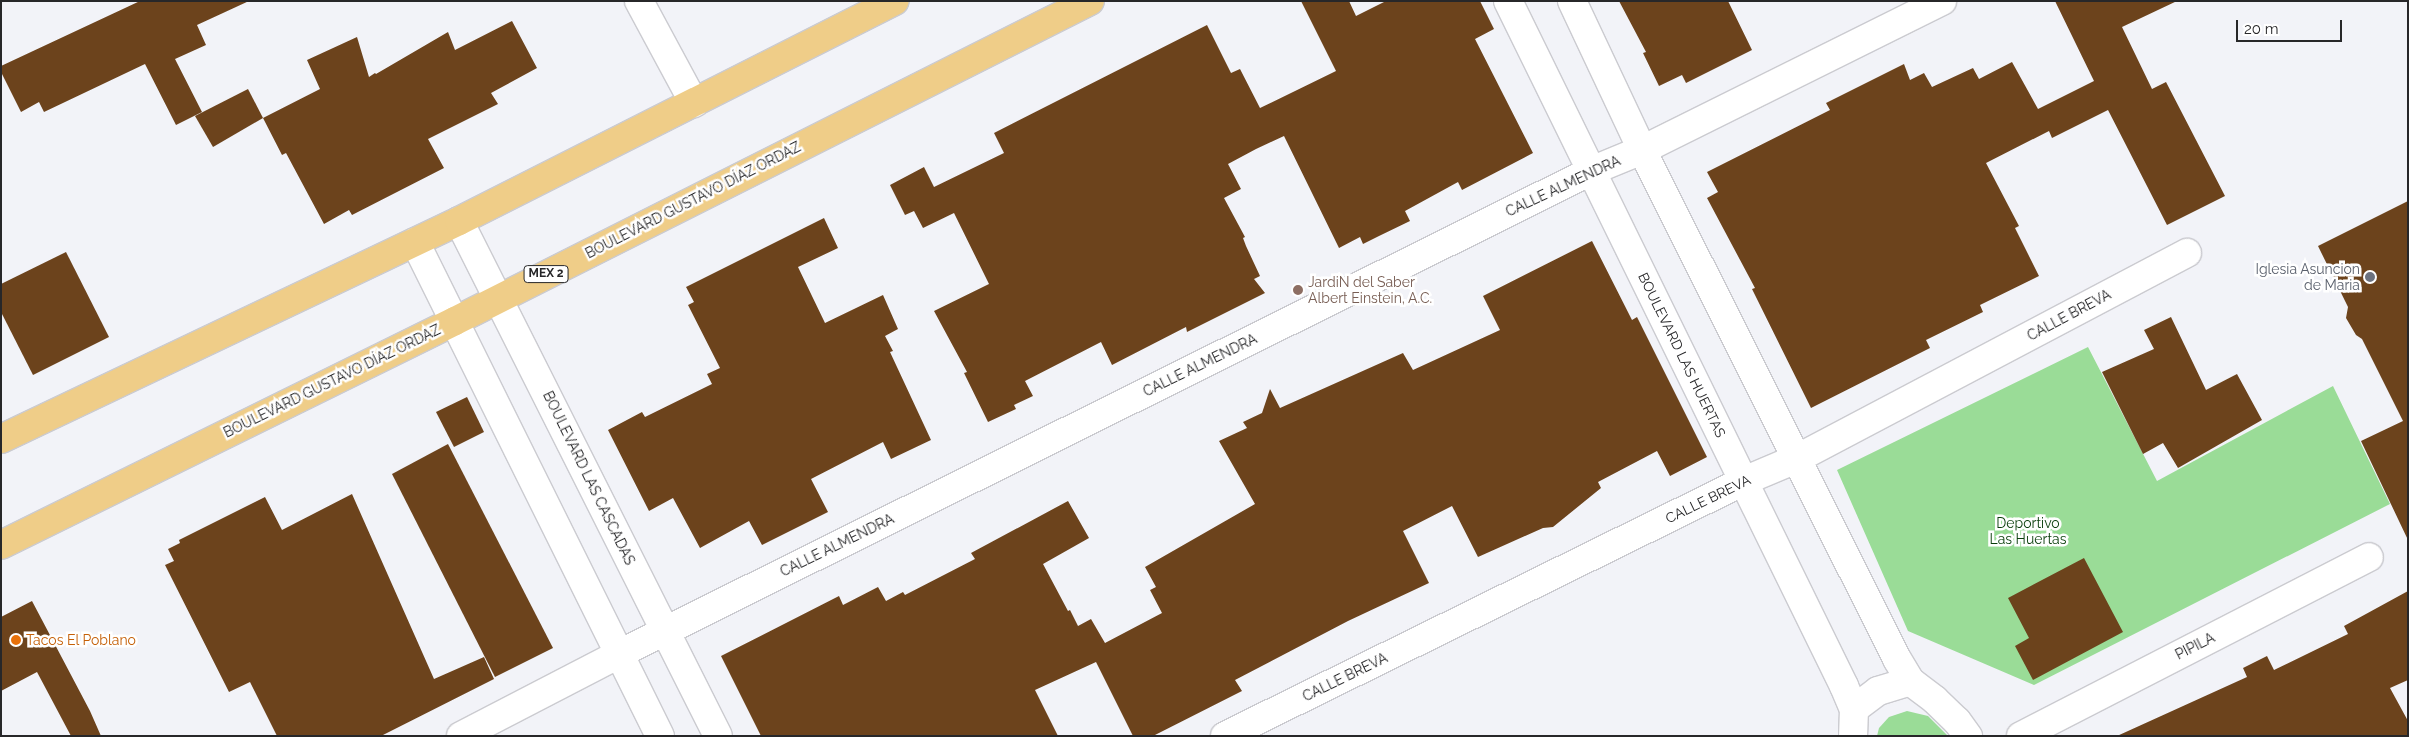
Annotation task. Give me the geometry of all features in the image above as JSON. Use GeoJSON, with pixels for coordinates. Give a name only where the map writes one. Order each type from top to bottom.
{"type":"FeatureCollection","features":[{"type":"Feature","properties":{"kind":"main road"},"geometry":{"type":"LineString","coordinates":[[4,432],[459,221],[895,1]]}},
{"type":"Feature","properties":{"kind":"main road","name":"BOULEVARD GUSTAVO DÍAZ ORDAZ"},"geometry":{"type":"LineString","coordinates":[[1,544],[455,321],[499,297],[1090,1]]}},
{"type":"Feature","properties":{"kind":"street"},"geometry":{"type":"LineString","coordinates":[[639,1],[694,103]]}},
{"type":"Feature","properties":{"kind":"street","name":"BOULEVARD LAS HUERTAS"},"geometry":{"type":"LineString","coordinates":[[1508,1],[1854,709],[1853,736]]}},
{"type":"Feature","properties":{"kind":"street"},"geometry":{"type":"LineString","coordinates":[[1572,1],[1642,150],[1796,459],[1910,681],[1943,707],[1968,736]]}},
{"type":"Feature","properties":{"kind":"street","name":"CALLE ALMENDRA"},"geometry":{"type":"LineString","coordinates":[[461,736],[665,631],[1591,171],[1642,150],[1942,1]]}},
{"type":"Feature","properties":{"kind":"street","name":"BOULEVARD LAS CASCADAS"},"geometry":{"type":"LineString","coordinates":[[459,221],[499,297],[718,736]]}},
{"type":"Feature","properties":{"kind":"street"},"geometry":{"type":"LineString","coordinates":[[415,242],[660,736]]}},
{"type":"Feature","properties":{"kind":"street","name":"CALLE BREVA"},"geometry":{"type":"LineString","coordinates":[[1225,736],[1744,481],[1796,459],[2187,254]]}},
{"type":"Feature","properties":{"kind":"street","name":"PIPILA"},"geometry":{"type":"LineString","coordinates":[[2021,736],[2369,557]]}},
{"type":"Feature","properties":{"kind":"street"},"geometry":{"type":"LineString","coordinates":[[1854,709],[1878,691],[1910,681]]}},
{"type":"Feature","properties":{"kind":"green space","name":"Deportivo Las Huertas"},"geometry":{"type":"Polygon","coordinates":[[[2088,347],[2157,481],[2333,386],[2390,504],[2034,685],[1908,631],[1837,470],[2088,347]]]}},
{"type":"Feature","properties":{"kind":"green space"},"geometry":{"type":"Polygon","coordinates":[[[1907,711],[1928,716],[1948,736],[1877,736],[1879,728],[1889,717],[1907,711]]]}},
{"type":"Feature","properties":{"kind":"building"},"geometry":{"type":"Polygon","coordinates":[[[140,1],[249,1],[197,25],[206,45],[175,59],[202,112],[176,125],[145,64],[44,112],[39,102],[21,112],[1,72],[1,66],[140,1]]]}},
{"type":"Feature","properties":{"kind":"building"},"geometry":{"type":"Polygon","coordinates":[[[1301,1],[1349,1],[1356,16],[1386,1],[1480,1],[1494,29],[1475,39],[1533,153],[1462,190],[1458,182],[1405,211],[1410,221],[1363,244],[1360,237],[1339,248],[1284,136],[1256,149],[1228,164],[1241,189],[1224,198],[1245,237],[1243,238],[1246,246],[1260,276],[1254,279],[1265,293],[1187,332],[1186,327],[1112,365],[1101,342],[1025,381],[1033,396],[1014,405],[1016,409],[988,422],[964,373],[967,372],[934,311],[989,284],[954,213],[923,228],[914,211],[905,215],[890,185],[924,167],[934,187],[1004,153],[994,133],[1207,25],[1231,73],[1240,69],[1260,108],[1336,71],[1301,1]]]}},
{"type":"Feature","properties":{"kind":"building"},"geometry":{"type":"Polygon","coordinates":[[[1619,1],[1728,1],[1752,50],[1686,83],[1682,75],[1659,86],[1643,53],[1646,52],[1619,1]]]}},
{"type":"Feature","properties":{"kind":"building"},"geometry":{"type":"Polygon","coordinates":[[[2055,1],[2177,1],[2122,27],[2152,89],[2166,82],[2225,196],[2167,225],[2108,110],[2052,138],[2049,131],[1986,163],[2019,226],[2015,228],[2039,276],[1980,305],[1983,312],[1926,340],[1930,348],[1811,408],[1752,289],[1755,288],[1707,198],[1718,192],[1707,172],[1830,110],[1826,103],[1904,64],[1910,80],[1924,73],[1932,87],[1973,68],[1979,79],[2012,62],[2038,109],[2094,81],[2055,1]]]}},
{"type":"Feature","properties":{"kind":"building"},"geometry":{"type":"Polygon","coordinates":[[[512,21],[537,68],[491,93],[498,104],[428,139],[444,168],[352,215],[349,210],[324,224],[286,153],[282,155],[263,118],[320,89],[307,60],[357,37],[369,77],[448,32],[455,50],[512,21]]]}},
{"type":"Feature","properties":{"kind":"building"},"geometry":{"type":"Polygon","coordinates":[[[248,89],[263,118],[213,147],[195,116],[248,89]]]}},
{"type":"Feature","properties":{"kind":"building","name":"Iglesia Asuncion de Maria"},"geometry":{"type":"Polygon","coordinates":[[[2408,201],[2408,540],[2361,441],[2403,421],[2362,339],[2356,335],[2346,318],[2348,307],[2318,246],[2408,201]]]}},
{"type":"Feature","properties":{"kind":"building"},"geometry":{"type":"Polygon","coordinates":[[[824,218],[838,248],[798,267],[825,323],[883,295],[898,329],[885,336],[893,351],[890,352],[931,440],[891,459],[883,442],[811,479],[828,512],[762,545],[749,521],[700,548],[673,498],[649,511],[608,430],[642,412],[645,417],[712,384],[707,374],[720,368],[688,305],[694,302],[686,287],[824,218]]]}},
{"type":"Feature","properties":{"kind":"building"},"geometry":{"type":"Polygon","coordinates":[[[1592,241],[1632,320],[1637,317],[1707,457],[1670,476],[1657,451],[1598,482],[1601,488],[1553,527],[1543,528],[1478,557],[1452,506],[1403,531],[1429,583],[1348,621],[1235,680],[1242,691],[1153,736],[1133,736],[1096,662],[1035,690],[1058,736],[761,736],[721,656],[839,596],[843,605],[878,587],[886,601],[903,592],[905,595],[975,559],[971,553],[1068,501],[1089,538],[1043,564],[1078,626],[1091,619],[1105,643],[1162,613],[1150,590],[1156,587],[1145,567],[1255,504],[1219,441],[1247,428],[1243,422],[1262,413],[1270,389],[1280,408],[1403,353],[1413,370],[1500,330],[1483,296],[1592,241]]]}},
{"type":"Feature","properties":{"kind":"building"},"geometry":{"type":"Polygon","coordinates":[[[66,252],[109,337],[33,375],[1,312],[1,284],[66,252]]]}},
{"type":"Feature","properties":{"kind":"building"},"geometry":{"type":"Polygon","coordinates":[[[2171,317],[2206,390],[2237,374],[2262,420],[2178,468],[2163,443],[2143,454],[2102,372],[2154,349],[2144,330],[2171,317]]]}},
{"type":"Feature","properties":{"kind":"building"},"geometry":{"type":"Polygon","coordinates":[[[467,397],[484,432],[454,447],[436,412],[467,397]]]}},
{"type":"Feature","properties":{"kind":"building"},"geometry":{"type":"Polygon","coordinates":[[[448,444],[553,648],[495,677],[392,474],[448,444]]]}},
{"type":"Feature","properties":{"kind":"building"},"geometry":{"type":"Polygon","coordinates":[[[352,494],[434,679],[484,657],[494,679],[381,736],[277,736],[250,682],[229,692],[165,565],[174,561],[168,549],[180,543],[179,540],[265,497],[282,530],[352,494]]]}},
{"type":"Feature","properties":{"kind":"building"},"geometry":{"type":"Polygon","coordinates":[[[2084,558],[2123,632],[2033,680],[2015,646],[2029,638],[2008,598],[2084,558]]]}},
{"type":"Feature","properties":{"kind":"building"},"geometry":{"type":"Polygon","coordinates":[[[2408,591],[2408,680],[2390,688],[2408,721],[2408,736],[2117,736],[2247,677],[2243,668],[2267,656],[2274,670],[2348,634],[2344,626],[2408,591]]]}},
{"type":"Feature","properties":{"kind":"building"},"geometry":{"type":"Polygon","coordinates":[[[32,601],[90,711],[101,736],[71,736],[37,672],[1,691],[1,617],[32,601]]]}},
{"type":"Feature","properties":{"kind":"place","name":"Iglesia Asuncion de Maria"},"geometry":{"type":"Point","coordinates":[2370,277]}},
{"type":"Feature","properties":{"kind":"place","name":"JardiN del Saber Albert Einstein, A.C."},"geometry":{"type":"Point","coordinates":[1298,290]}},
{"type":"Feature","properties":{"kind":"place","name":"Tacos El Poblano"},"geometry":{"type":"Point","coordinates":[16,640]}}]}
